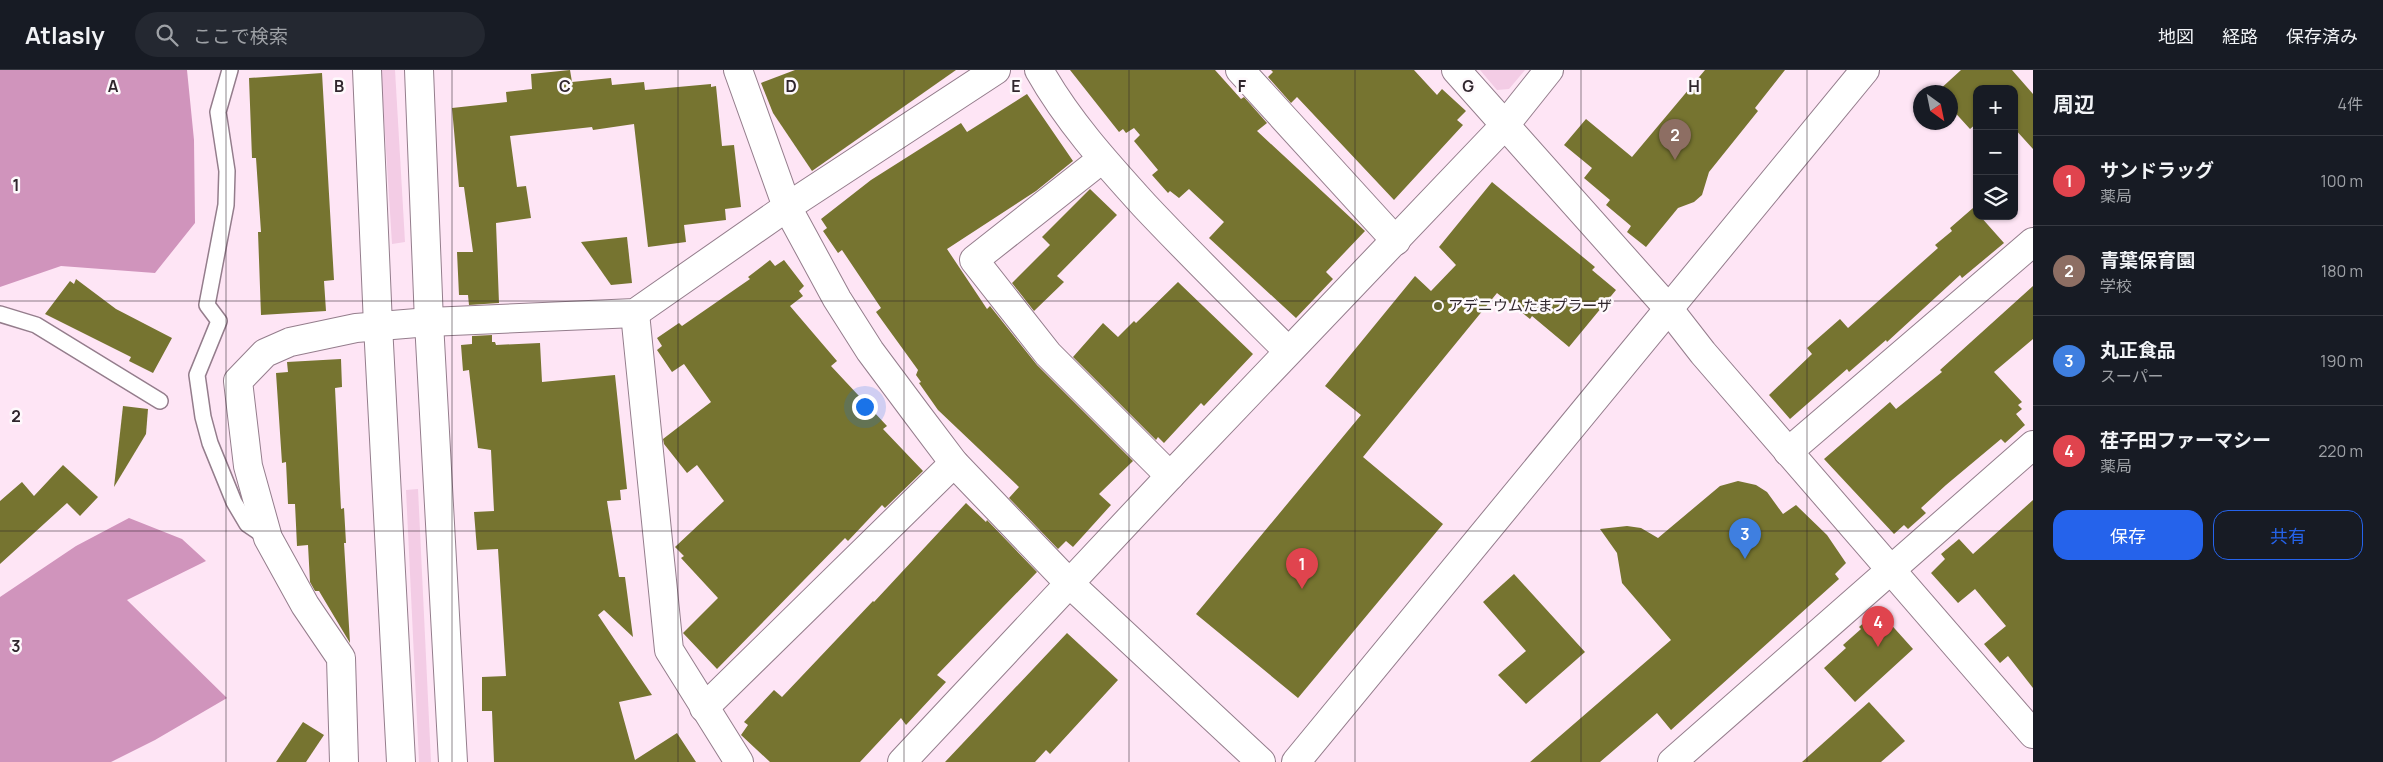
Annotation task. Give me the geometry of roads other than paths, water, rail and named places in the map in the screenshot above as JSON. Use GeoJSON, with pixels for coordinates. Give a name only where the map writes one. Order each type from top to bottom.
{"type":"FeatureCollection","features":[{"type":"Feature","properties":{"kind":"street"},"geometry":{"type":"LineString","coordinates":[[367,70],[378,325],[401,762]]}},
{"type":"Feature","properties":{"kind":"street"},"geometry":{"type":"LineString","coordinates":[[419,70],[429,322],[453,762]]}},
{"type":"Feature","properties":{"kind":"street"},"geometry":{"type":"LineString","coordinates":[[738,70],[787,207],[837,299],[870,350],[954,463],[1070,584],[1261,762]]}},
{"type":"Feature","properties":{"kind":"street"},"geometry":{"type":"LineString","coordinates":[[344,762],[341,658],[305,605],[268,538],[248,466],[238,381],[265,353],[282,346],[347,330],[378,325],[429,322],[635,314],[787,207],[996,70]]}},
{"type":"Feature","properties":{"kind":"street"},"geometry":{"type":"LineString","coordinates":[[1039,70],[1058,104],[1102,159],[1171,234],[1288,351]]}},
{"type":"Feature","properties":{"kind":"street"},"geometry":{"type":"LineString","coordinates":[[1240,70],[1396,241]]}},
{"type":"Feature","properties":{"kind":"street"},"geometry":{"type":"LineString","coordinates":[[1456,70],[1668,308],[1703,353],[2033,734]]}},
{"type":"Feature","properties":{"kind":"street"},"geometry":{"type":"LineString","coordinates":[[902,762],[1288,351],[1396,241],[1504,125],[1549,70]]}},
{"type":"Feature","properties":{"kind":"street"},"geometry":{"type":"LineString","coordinates":[[1296,762],[1865,70]]}},
{"type":"Feature","properties":{"kind":"street"},"geometry":{"type":"LineString","coordinates":[[1102,159],[974,260],[1048,354],[1170,476]]}},
{"type":"Feature","properties":{"kind":"street"},"geometry":{"type":"LineString","coordinates":[[1788,452],[2033,242]]}},
{"type":"Feature","properties":{"kind":"street"},"geometry":{"type":"LineString","coordinates":[[635,314],[670,650],[739,762]]}},
{"type":"Feature","properties":{"kind":"street"},"geometry":{"type":"LineString","coordinates":[[1672,762],[1889,569],[2033,445]]}},
{"type":"Feature","properties":{"kind":"street"},"geometry":{"type":"LineString","coordinates":[[704,708],[954,463]]}},
{"type":"Feature","properties":{"kind":"lane"},"geometry":{"type":"LineString","coordinates":[[230,70],[218,112],[227,171],[226,205],[208,305],[219,321],[197,375],[210,443],[234,502],[246,524],[268,538]]}},
{"type":"Feature","properties":{"kind":"lane"},"geometry":{"type":"LineString","coordinates":[[0,314],[36,325],[160,401]]}},
{"type":"Feature","properties":{"kind":"place","name":"青葉保育園"},"geometry":{"type":"Point","coordinates":[1675,160]}},
{"type":"Feature","properties":{"kind":"place","name":"アデニウムたまプラーザ"},"geometry":{"type":"Point","coordinates":[1438,306]}},
{"type":"Feature","properties":{"kind":"place","name":"丸正食品"},"geometry":{"type":"Point","coordinates":[1745,559]}},
{"type":"Feature","properties":{"kind":"place","name":"サンドラッグ"},"geometry":{"type":"Point","coordinates":[1302,589]}},
{"type":"Feature","properties":{"kind":"place","name":"荏子田ファーマシー"},"geometry":{"type":"Point","coordinates":[1878,647]}}]}
